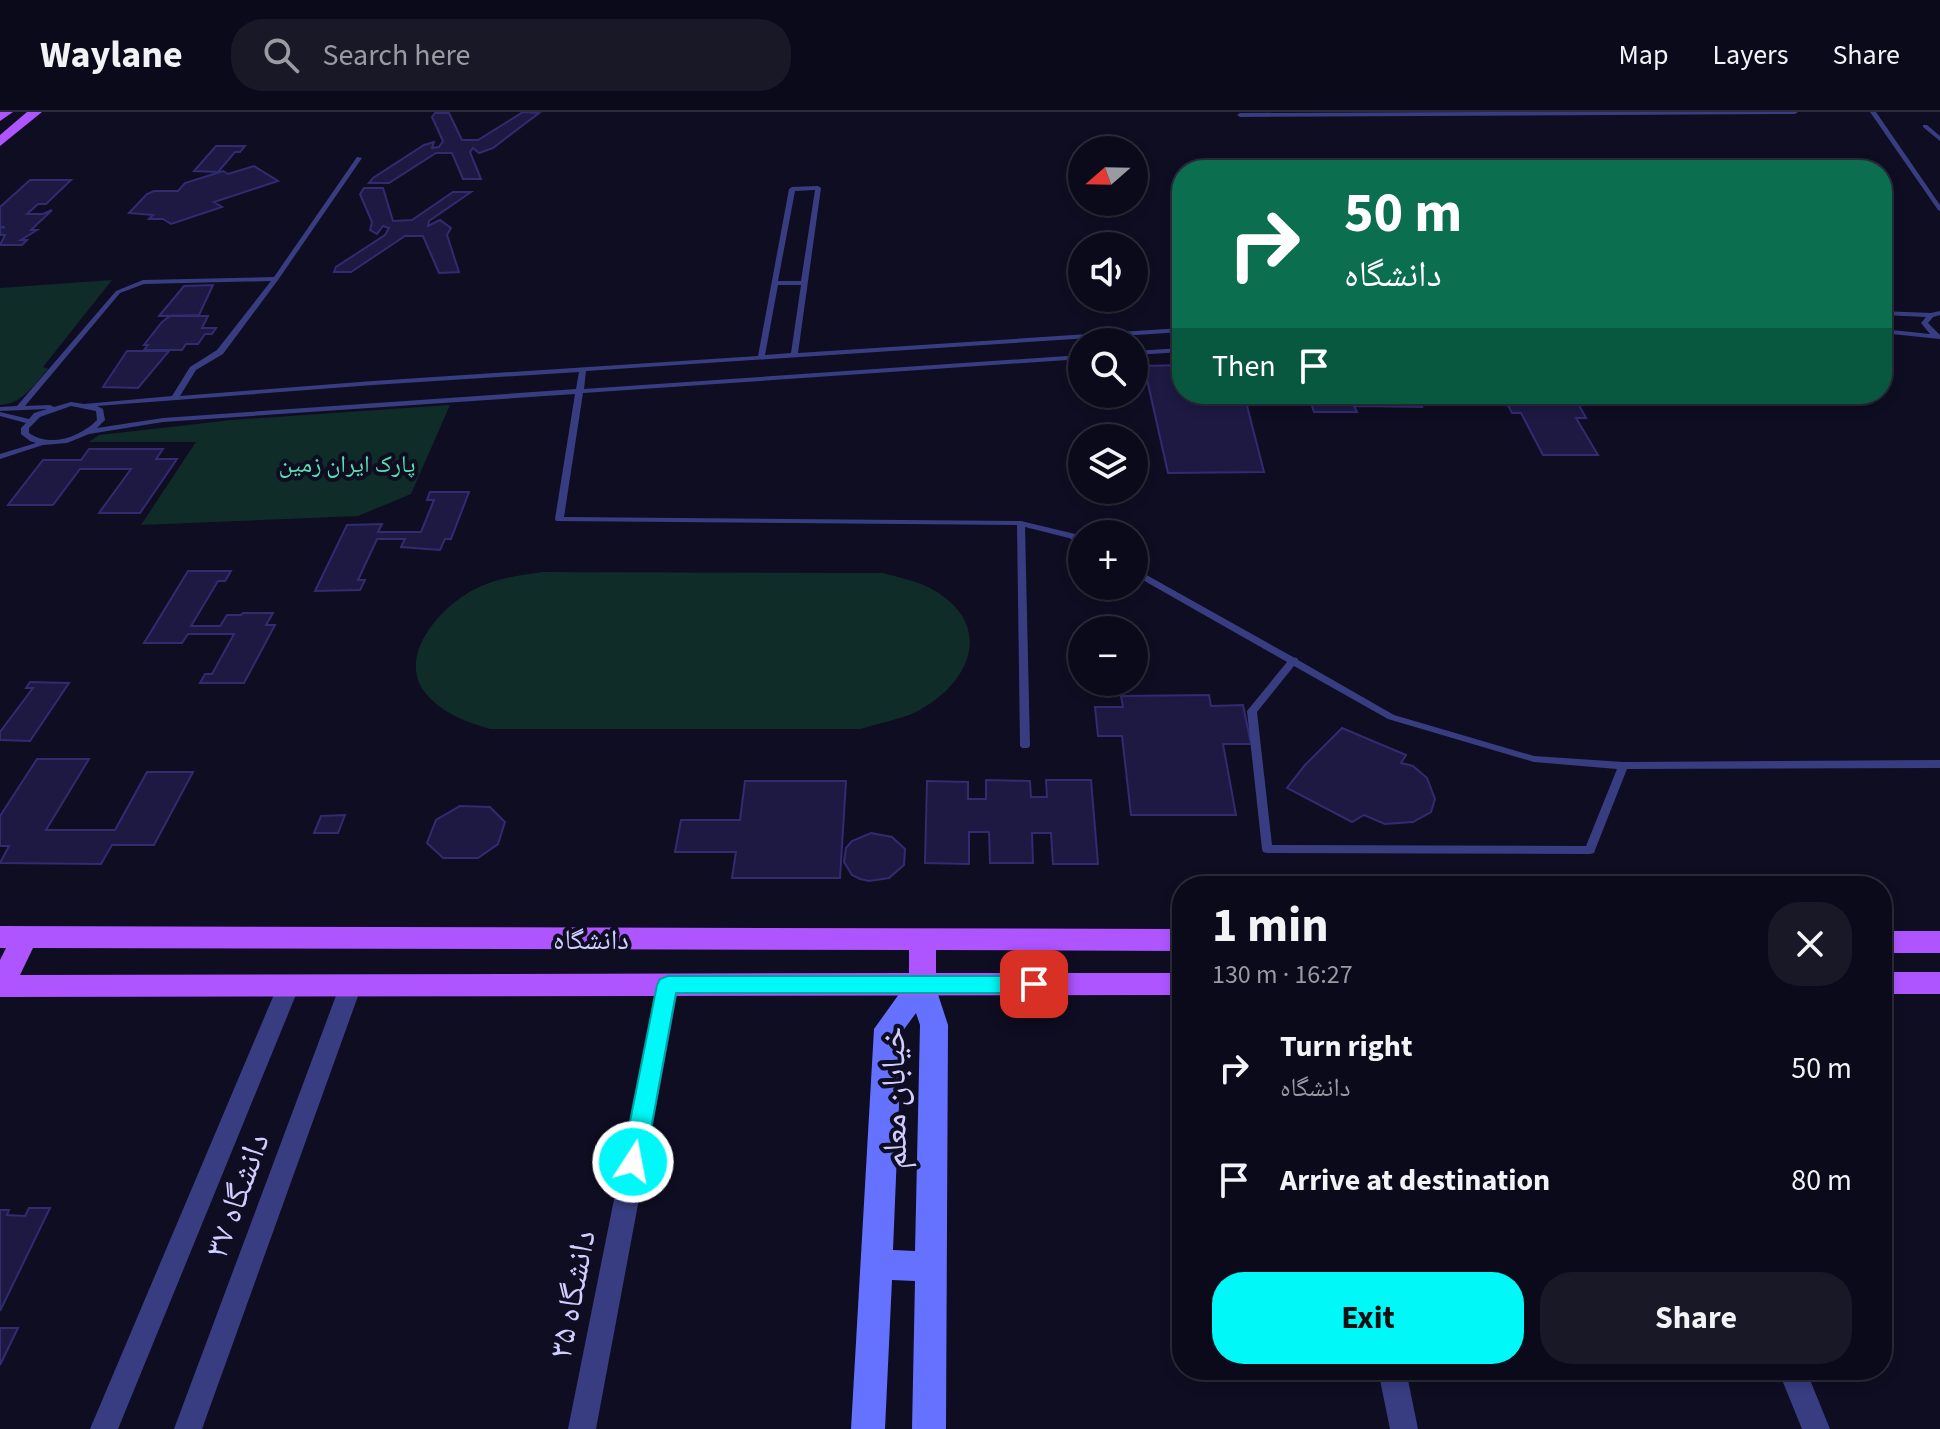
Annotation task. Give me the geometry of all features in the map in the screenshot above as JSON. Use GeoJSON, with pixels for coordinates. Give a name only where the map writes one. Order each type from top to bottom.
{"type":"FeatureCollection","features":[{"type":"Feature","properties":{"kind":"main road"},"geometry":{"type":"LineString","coordinates":[[0,117],[6,112]]}},
{"type":"Feature","properties":{"kind":"main road"},"geometry":{"type":"LineString","coordinates":[[0,142],[35,112]]}},
{"type":"Feature","properties":{"kind":"main road"},"geometry":{"type":"LineString","coordinates":[[0,986],[13,937]]}},
{"type":"Feature","properties":{"kind":"main road","name":"دانشگاه"},"geometry":{"type":"LineString","coordinates":[[13,937],[1172,940]]}},
{"type":"Feature","properties":{"kind":"main road"},"geometry":{"type":"LineString","coordinates":[[922,984],[923,939]]}},
{"type":"Feature","properties":{"kind":"main road"},"geometry":{"type":"LineString","coordinates":[[1892,942],[1940,942]]}},
{"type":"Feature","properties":{"kind":"main road"},"geometry":{"type":"LineString","coordinates":[[1892,983],[1940,983]]}},
{"type":"Feature","properties":{"kind":"main road","name":"خیابان معلم"},"geometry":{"type":"LineString","coordinates":[[868,1429],[888,1029],[922,984]]}},
{"type":"Feature","properties":{"kind":"main road","name":"خیابان معلم"},"geometry":{"type":"LineString","coordinates":[[922,984],[934,1025],[929,1429]]}},
{"type":"Feature","properties":{"kind":"main road","name":"دانشگاه"},"geometry":{"type":"LineString","coordinates":[[0,986],[1172,984]]}},
{"type":"Feature","properties":{"kind":"main road"},"geometry":{"type":"LineString","coordinates":[[876,1265],[931,1266]]}},
{"type":"Feature","properties":{"kind":"street"},"geometry":{"type":"LineString","coordinates":[[104,1429],[289,985]]}},
{"type":"Feature","properties":{"kind":"street","name":"دانشگاه ۳۷"},"geometry":{"type":"LineString","coordinates":[[188,1429],[351,985]]}},
{"type":"Feature","properties":{"kind":"street","name":"دانشگاه ۳۵"},"geometry":{"type":"LineString","coordinates":[[582,1429],[668,985]]}},
{"type":"Feature","properties":{"kind":"street"},"geometry":{"type":"LineString","coordinates":[[1394,1380],[1404,1429]]}},
{"type":"Feature","properties":{"kind":"street"},"geometry":{"type":"LineString","coordinates":[[1796,1380],[1816,1429]]}},
{"type":"Feature","properties":{"kind":"lane"},"geometry":{"type":"LineString","coordinates":[[1240,115],[1795,112]]}},
{"type":"Feature","properties":{"kind":"lane"},"geometry":{"type":"LineString","coordinates":[[1873,112],[1940,209]]}},
{"type":"Feature","properties":{"kind":"lane"},"geometry":{"type":"LineString","coordinates":[[1925,126],[1940,139]]}},
{"type":"Feature","properties":{"kind":"lane"},"geometry":{"type":"LineString","coordinates":[[175,397],[193,369],[220,352],[276,279],[359,158]]}},
{"type":"Feature","properties":{"kind":"lane"},"geometry":{"type":"LineString","coordinates":[[761,358],[792,189],[818,188],[794,356]]}},
{"type":"Feature","properties":{"kind":"lane"},"geometry":{"type":"LineString","coordinates":[[20,407],[118,292],[129,286],[143,282],[276,279]]}},
{"type":"Feature","properties":{"kind":"lane"},"geometry":{"type":"LineString","coordinates":[[775,283],[805,283]]}},
{"type":"Feature","properties":{"kind":"lane"},"geometry":{"type":"LineString","coordinates":[[1892,313],[1940,313]]}},
{"type":"Feature","properties":{"kind":"lane"},"geometry":{"type":"LineString","coordinates":[[1931,315],[1924,323],[1939,338]]}},
{"type":"Feature","properties":{"kind":"lane"},"geometry":{"type":"LineString","coordinates":[[0,411],[20,407],[87,405],[1172,331]]}},
{"type":"Feature","properties":{"kind":"lane"},"geometry":{"type":"LineString","coordinates":[[1892,332],[1939,338]]}},
{"type":"Feature","properties":{"kind":"lane"},"geometry":{"type":"LineString","coordinates":[[1148,352],[1172,351]]}},
{"type":"Feature","properties":{"kind":"lane"},"geometry":{"type":"LineString","coordinates":[[29,421],[25,434],[30,439],[63,441],[88,432],[163,420],[1068,358]]}},
{"type":"Feature","properties":{"kind":"lane"},"geometry":{"type":"LineString","coordinates":[[583,370],[559,519],[1021,523],[1068,535]]}},
{"type":"Feature","properties":{"kind":"lane"},"geometry":{"type":"LineString","coordinates":[[87,405],[99,409],[101,414],[101,420],[88,432]]}},
{"type":"Feature","properties":{"kind":"lane"},"geometry":{"type":"LineString","coordinates":[[0,411],[29,421],[59,406]]}},
{"type":"Feature","properties":{"kind":"lane"},"geometry":{"type":"LineString","coordinates":[[0,457],[46,442]]}},
{"type":"Feature","properties":{"kind":"lane"},"geometry":{"type":"LineString","coordinates":[[1021,523],[1025,746]]}},
{"type":"Feature","properties":{"kind":"lane"},"geometry":{"type":"LineString","coordinates":[[1148,579],[1391,717],[1534,759],[1623,766],[1940,764]]}},
{"type":"Feature","properties":{"kind":"lane"},"geometry":{"type":"LineString","coordinates":[[1294,660],[1252,711],[1267,849],[1590,850],[1623,766]]}},
{"type":"Feature","properties":{"kind":"green space"},"geometry":{"type":"Polygon","coordinates":[[[112,280],[43,367],[48,369],[32,387],[15,401],[0,405],[0,288],[112,280]]]}},
{"type":"Feature","properties":{"kind":"green space","name":"پارک ایران زمین"},"geometry":{"type":"Polygon","coordinates":[[[450,405],[411,494],[358,516],[141,525],[196,442],[89,442],[99,435],[232,420],[450,405]]]}},
{"type":"Feature","properties":{"kind":"green space"},"geometry":{"type":"Polygon","coordinates":[[[543,572],[883,573],[930,588],[951,603],[964,619],[969,636],[968,654],[962,671],[934,701],[914,713],[861,729],[490,729],[444,710],[420,684],[416,668],[418,652],[425,636],[449,607],[477,588],[501,579],[543,572]]]}},
{"type":"Feature","properties":{"kind":"building"},"geometry":{"type":"Polygon","coordinates":[[[523,112],[539,113],[493,148],[479,153],[473,148],[470,152],[481,179],[463,179],[452,153],[436,153],[389,183],[369,183],[424,145],[434,142],[432,148],[439,147],[443,141],[432,117],[435,113],[449,113],[462,140],[478,140],[523,112]]]}},
{"type":"Feature","properties":{"kind":"building"},"geometry":{"type":"Polygon","coordinates":[[[216,146],[245,146],[240,152],[235,152],[218,172],[194,171],[216,146]]]}},
{"type":"Feature","properties":{"kind":"building"},"geometry":{"type":"Polygon","coordinates":[[[254,166],[278,181],[214,202],[222,207],[171,224],[163,219],[149,219],[153,215],[129,213],[154,191],[178,191],[185,183],[223,171],[228,174],[254,166]]]}},
{"type":"Feature","properties":{"kind":"building"},"geometry":{"type":"Polygon","coordinates":[[[30,180],[71,180],[46,204],[38,204],[27,214],[43,214],[52,210],[31,230],[37,230],[21,240],[27,240],[22,245],[0,245],[5,235],[0,235],[0,228],[5,227],[0,227],[0,207],[30,180]]]}},
{"type":"Feature","properties":{"kind":"building"},"geometry":{"type":"Polygon","coordinates":[[[364,188],[383,188],[393,221],[412,220],[453,192],[471,192],[429,221],[428,226],[440,220],[451,228],[447,235],[459,272],[439,273],[423,236],[405,236],[351,272],[334,272],[336,267],[385,235],[389,228],[383,226],[377,234],[370,230],[372,222],[360,194],[364,188]]]}},
{"type":"Feature","properties":{"kind":"building"},"geometry":{"type":"Polygon","coordinates":[[[213,285],[199,315],[159,316],[184,286],[213,285]]]}},
{"type":"Feature","properties":{"kind":"building"},"geometry":{"type":"Polygon","coordinates":[[[170,316],[208,316],[202,328],[216,328],[212,334],[205,334],[198,344],[186,344],[182,350],[144,350],[148,345],[144,345],[170,316]]]}},
{"type":"Feature","properties":{"kind":"building"},"geometry":{"type":"Polygon","coordinates":[[[127,351],[169,351],[138,388],[103,387],[127,351]]]}},
{"type":"Feature","properties":{"kind":"building"},"geometry":{"type":"Polygon","coordinates":[[[1172,365],[1172,404],[1247,404],[1264,472],[1168,473],[1148,384],[1148,366],[1172,365]]]}},
{"type":"Feature","properties":{"kind":"building"},"geometry":{"type":"Polygon","coordinates":[[[1311,404],[1421,404],[1422,407],[1354,406],[1357,412],[1314,412],[1311,404]]]}},
{"type":"Feature","properties":{"kind":"building"},"geometry":{"type":"Polygon","coordinates":[[[1507,404],[1578,404],[1586,418],[1576,418],[1598,455],[1543,455],[1521,413],[1512,413],[1507,404]]]}},
{"type":"Feature","properties":{"kind":"building"},"geometry":{"type":"Polygon","coordinates":[[[89,449],[163,449],[156,459],[177,459],[140,513],[99,513],[131,469],[80,469],[53,505],[8,505],[43,460],[81,460],[89,449]]]}},
{"type":"Feature","properties":{"kind":"building"},"geometry":{"type":"Polygon","coordinates":[[[430,492],[469,492],[451,539],[445,539],[440,550],[401,547],[405,539],[377,539],[358,580],[365,580],[360,590],[315,591],[347,525],[382,524],[378,532],[421,532],[434,500],[427,500],[430,492]]]}},
{"type":"Feature","properties":{"kind":"building"},"geometry":{"type":"Polygon","coordinates":[[[188,571],[231,571],[225,581],[218,581],[191,626],[220,626],[227,615],[273,613],[266,625],[275,625],[244,683],[200,683],[205,674],[212,674],[234,634],[188,634],[182,643],[144,643],[188,571]]]}},
{"type":"Feature","properties":{"kind":"building"},"geometry":{"type":"Polygon","coordinates":[[[30,682],[69,683],[30,741],[0,740],[0,732],[33,688],[26,688],[30,682]]]}},
{"type":"Feature","properties":{"kind":"building"},"geometry":{"type":"Polygon","coordinates":[[[1209,695],[1211,706],[1243,705],[1251,744],[1223,744],[1236,815],[1131,815],[1122,736],[1098,736],[1095,707],[1123,707],[1121,696],[1209,695]]]}},
{"type":"Feature","properties":{"kind":"building"},"geometry":{"type":"Polygon","coordinates":[[[1342,728],[1406,755],[1401,763],[1413,766],[1427,778],[1435,799],[1431,812],[1413,822],[1385,824],[1364,815],[1352,822],[1287,788],[1342,728]]]}},
{"type":"Feature","properties":{"kind":"building"},"geometry":{"type":"Polygon","coordinates":[[[37,759],[89,759],[46,830],[115,830],[147,772],[193,772],[154,845],[112,845],[101,864],[0,863],[9,846],[0,846],[0,816],[37,759]]]}},
{"type":"Feature","properties":{"kind":"building"},"geometry":{"type":"Polygon","coordinates":[[[986,780],[1030,781],[1031,797],[1047,797],[1046,780],[1091,780],[1098,864],[1053,864],[1051,833],[1032,833],[1033,863],[990,863],[989,832],[969,832],[969,864],[925,863],[927,781],[968,782],[968,799],[986,799],[986,780]]]}},
{"type":"Feature","properties":{"kind":"building"},"geometry":{"type":"Polygon","coordinates":[[[745,781],[846,781],[840,878],[732,878],[736,852],[675,852],[681,820],[740,820],[745,781]]]}},
{"type":"Feature","properties":{"kind":"building"},"geometry":{"type":"Polygon","coordinates":[[[460,806],[490,807],[505,822],[498,844],[478,858],[443,858],[427,843],[436,820],[460,806]]]}},
{"type":"Feature","properties":{"kind":"building"},"geometry":{"type":"Polygon","coordinates":[[[345,815],[338,833],[314,833],[321,816],[345,815]]]}},
{"type":"Feature","properties":{"kind":"building"},"geometry":{"type":"Polygon","coordinates":[[[871,833],[892,837],[905,849],[904,865],[889,878],[860,879],[852,875],[844,862],[846,848],[852,841],[871,833]]]}},
{"type":"Feature","properties":{"kind":"building"},"geometry":{"type":"Polygon","coordinates":[[[29,1208],[50,1208],[0,1311],[0,1210],[9,1210],[7,1215],[25,1216],[29,1208]]]}},
{"type":"Feature","properties":{"kind":"building"},"geometry":{"type":"Polygon","coordinates":[[[0,1328],[18,1328],[0,1365],[0,1328]]]}},
{"type":"Feature","properties":{"kind":"route"},"geometry":{"type":"LineString","coordinates":[[633,1162],[668,985],[1034,984]]}}]}
